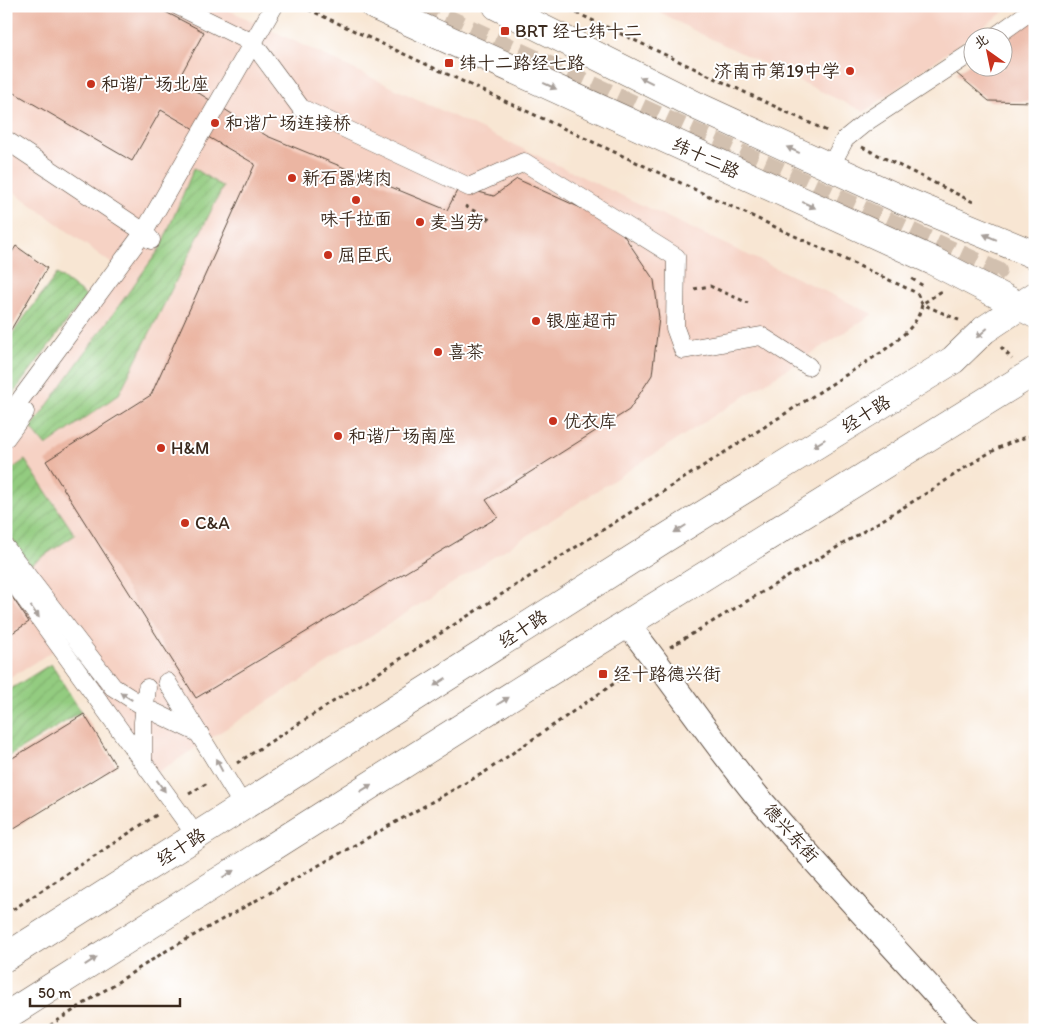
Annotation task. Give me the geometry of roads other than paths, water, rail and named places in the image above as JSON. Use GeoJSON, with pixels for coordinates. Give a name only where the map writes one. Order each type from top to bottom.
{"type":"FeatureCollection","features":[{"type":"Feature","properties":{"kind":"main road","name":"纬十二路"},"geometry":{"type":"LineString","coordinates":[[375,6],[1030,305]]}},
{"type":"Feature","properties":{"kind":"main road"},"geometry":{"type":"LineString","coordinates":[[496,6],[700,107],[902,200],[1035,255]]}},
{"type":"Feature","properties":{"kind":"main road","name":"经十路"},"geometry":{"type":"LineString","coordinates":[[6,957],[664,539],[953,360],[984,330],[1030,305]]}},
{"type":"Feature","properties":{"kind":"main road"},"geometry":{"type":"LineString","coordinates":[[6,1016],[546,674],[628,625],[1031,373]]}},
{"type":"Feature","properties":{"kind":"street"},"geometry":{"type":"LineString","coordinates":[[178,6],[253,43],[300,108],[469,187],[524,162],[676,257],[675,328],[683,350],[761,336],[808,366]]}},
{"type":"Feature","properties":{"kind":"street"},"geometry":{"type":"LineString","coordinates":[[6,419],[144,232],[274,6]]}},
{"type":"Feature","properties":{"kind":"street"},"geometry":{"type":"LineString","coordinates":[[1007,28],[1035,8]]}},
{"type":"Feature","properties":{"kind":"street"},"geometry":{"type":"LineString","coordinates":[[830,167],[845,139],[866,122],[964,58]]}},
{"type":"Feature","properties":{"kind":"street"},"geometry":{"type":"LineString","coordinates":[[6,140],[144,232],[151,241],[6,438]]}},
{"type":"Feature","properties":{"kind":"street"},"geometry":{"type":"LineString","coordinates":[[6,548],[113,687],[146,708],[200,734]]}},
{"type":"Feature","properties":{"kind":"street"},"geometry":{"type":"LineString","coordinates":[[6,572],[197,836]]}},
{"type":"Feature","properties":{"kind":"street","name":"德兴东街"},"geometry":{"type":"LineString","coordinates":[[628,625],[698,720],[758,796],[968,1030]]}},
{"type":"Feature","properties":{"kind":"street"},"geometry":{"type":"LineString","coordinates":[[167,682],[244,807]]}},
{"type":"Feature","properties":{"kind":"street"},"geometry":{"type":"LineString","coordinates":[[143,762],[147,688]]}},
{"type":"Feature","properties":{"kind":"tunnel"},"geometry":{"type":"LineString","coordinates":[[421,6],[998,271],[995,274]]}},
{"type":"Feature","properties":{"kind":"place","name":"BRT 经七纬十二"},"geometry":{"type":"Point","coordinates":[505,31]}},
{"type":"Feature","properties":{"kind":"place","name":"纬十二路经七路"},"geometry":{"type":"Point","coordinates":[449,63]}},
{"type":"Feature","properties":{"kind":"place","name":"济南市第19中学"},"geometry":{"type":"Point","coordinates":[850,71]}},
{"type":"Feature","properties":{"kind":"place","name":"和谐广场北座"},"geometry":{"type":"Point","coordinates":[91,84]}},
{"type":"Feature","properties":{"kind":"place","name":"和谐广场连接桥"},"geometry":{"type":"Point","coordinates":[215,123]}},
{"type":"Feature","properties":{"kind":"place","name":"新石器烤肉"},"geometry":{"type":"Point","coordinates":[292,178]}},
{"type":"Feature","properties":{"kind":"place","name":"味千拉面"},"geometry":{"type":"Point","coordinates":[356,200]}},
{"type":"Feature","properties":{"kind":"place","name":"麦当劳"},"geometry":{"type":"Point","coordinates":[420,222]}},
{"type":"Feature","properties":{"kind":"place","name":"屈臣氏"},"geometry":{"type":"Point","coordinates":[328,255]}},
{"type":"Feature","properties":{"kind":"place","name":"银座超市"},"geometry":{"type":"Point","coordinates":[536,321]}},
{"type":"Feature","properties":{"kind":"place","name":"喜茶"},"geometry":{"type":"Point","coordinates":[438,352]}},
{"type":"Feature","properties":{"kind":"place","name":"优衣库"},"geometry":{"type":"Point","coordinates":[553,421]}},
{"type":"Feature","properties":{"kind":"place","name":"和谐广场南座"},"geometry":{"type":"Point","coordinates":[338,436]}},
{"type":"Feature","properties":{"kind":"place","name":"H&M"},"geometry":{"type":"Point","coordinates":[161,448]}},
{"type":"Feature","properties":{"kind":"place","name":"C&A"},"geometry":{"type":"Point","coordinates":[185,523]}},
{"type":"Feature","properties":{"kind":"place","name":"经十路德兴街"},"geometry":{"type":"Point","coordinates":[603,674]}}]}
